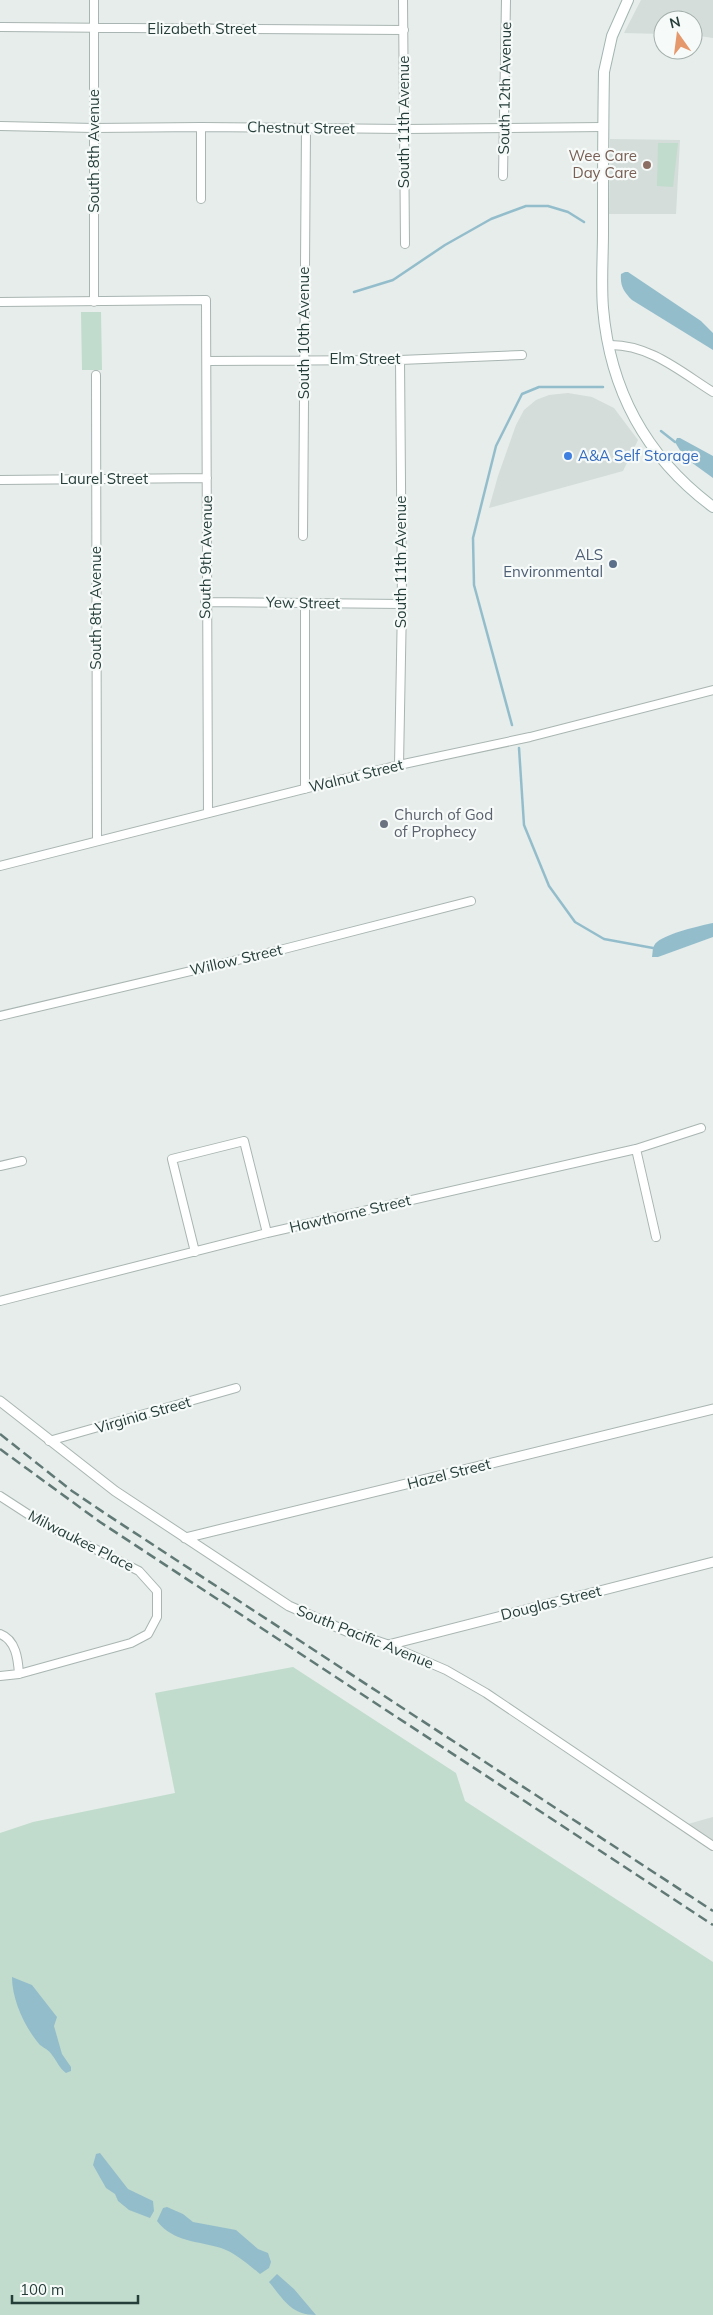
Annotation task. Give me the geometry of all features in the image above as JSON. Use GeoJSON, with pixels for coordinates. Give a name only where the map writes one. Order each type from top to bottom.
{"type":"FeatureCollection","features":[{"type":"Feature","properties":{"kind":"main road"},"geometry":{"type":"LineString","coordinates":[[628,0],[612,36],[604,72],[603,307],[611,362],[626,404],[652,448],[689,489],[713,507]]}},
{"type":"Feature","properties":{"kind":"street","name":"South 8th Avenue"},"geometry":{"type":"LineString","coordinates":[[94,0],[94,302]]}},
{"type":"Feature","properties":{"kind":"street","name":"South 11th Avenue"},"geometry":{"type":"LineString","coordinates":[[403,0],[405,244]]}},
{"type":"Feature","properties":{"kind":"street","name":"South 12th Avenue"},"geometry":{"type":"LineString","coordinates":[[504,176],[503,127],[506,0]]}},
{"type":"Feature","properties":{"kind":"street","name":"Elizabeth Street"},"geometry":{"type":"LineString","coordinates":[[0,27],[404,30]]}},
{"type":"Feature","properties":{"kind":"street","name":"Chestnut Street"},"geometry":{"type":"LineString","coordinates":[[0,126],[94,128],[201,126],[306,129],[603,127]]}},
{"type":"Feature","properties":{"kind":"street"},"geometry":{"type":"LineString","coordinates":[[201,126],[201,199]]}},
{"type":"Feature","properties":{"kind":"street","name":"South 10th Avenue"},"geometry":{"type":"LineString","coordinates":[[303,536],[306,129]]}},
{"type":"Feature","properties":{"kind":"street","name":"South 9th Avenue"},"geometry":{"type":"LineString","coordinates":[[94,302],[206,300],[207,478],[205,602],[208,813]]}},
{"type":"Feature","properties":{"kind":"street"},"geometry":{"type":"LineString","coordinates":[[0,302],[94,302]]}},
{"type":"Feature","properties":{"kind":"street"},"geometry":{"type":"LineString","coordinates":[[609,345],[622,345],[640,349],[661,359],[713,392]]}},
{"type":"Feature","properties":{"kind":"street","name":"Elm Street"},"geometry":{"type":"LineString","coordinates":[[207,361],[400,360],[522,355]]}},
{"type":"Feature","properties":{"kind":"street","name":"South 11th Avenue"},"geometry":{"type":"LineString","coordinates":[[399,765],[402,604],[400,360]]}},
{"type":"Feature","properties":{"kind":"street","name":"South 8th Avenue"},"geometry":{"type":"LineString","coordinates":[[96,375],[97,841]]}},
{"type":"Feature","properties":{"kind":"street","name":"Laurel Street"},"geometry":{"type":"LineString","coordinates":[[0,480],[207,478]]}},
{"type":"Feature","properties":{"kind":"street","name":"Yew Street"},"geometry":{"type":"LineString","coordinates":[[205,602],[402,604]]}},
{"type":"Feature","properties":{"kind":"street"},"geometry":{"type":"LineString","coordinates":[[304,603],[305,789]]}},
{"type":"Feature","properties":{"kind":"street","name":"Walnut Street"},"geometry":{"type":"LineString","coordinates":[[0,866],[399,765],[530,737],[713,690]]}},
{"type":"Feature","properties":{"kind":"street","name":"Willow Street"},"geometry":{"type":"LineString","coordinates":[[0,1016],[280,950],[471,901]]}},
{"type":"Feature","properties":{"kind":"street","name":"Hawthorne Street"},"geometry":{"type":"LineString","coordinates":[[0,1301],[267,1233],[636,1149],[701,1128]]}},
{"type":"Feature","properties":{"kind":"street"},"geometry":{"type":"LineString","coordinates":[[195,1252],[172,1159],[217,1147],[244,1141],[267,1233]]}},
{"type":"Feature","properties":{"kind":"street"},"geometry":{"type":"LineString","coordinates":[[636,1149],[656,1237]]}},
{"type":"Feature","properties":{"kind":"street"},"geometry":{"type":"LineString","coordinates":[[0,1166],[22,1161]]}},
{"type":"Feature","properties":{"kind":"street","name":"Virginia Street"},"geometry":{"type":"LineString","coordinates":[[48,1441],[236,1388]]}},
{"type":"Feature","properties":{"kind":"street","name":"South Pacific Avenue"},"geometry":{"type":"LineString","coordinates":[[0,1401],[48,1441],[115,1491],[289,1606],[346,1631],[388,1644],[446,1670],[486,1693],[713,1846]]}},
{"type":"Feature","properties":{"kind":"street","name":"Hazel Street"},"geometry":{"type":"LineString","coordinates":[[185,1538],[713,1409]]}},
{"type":"Feature","properties":{"kind":"street","name":"Milwaukee Place"},"geometry":{"type":"LineString","coordinates":[[0,1496],[37,1520],[139,1571],[157,1591],[157,1617],[148,1634],[131,1643],[19,1674],[0,1676]]}},
{"type":"Feature","properties":{"kind":"street","name":"Douglas Street"},"geometry":{"type":"LineString","coordinates":[[388,1644],[713,1562]]}},
{"type":"Feature","properties":{"kind":"street"},"geometry":{"type":"LineString","coordinates":[[0,1634],[12,1643],[18,1658],[19,1674]]}},
{"type":"Feature","properties":{"kind":"shaded area"},"geometry":{"type":"Polygon","coordinates":[[[641,0],[713,0],[713,38],[703,36],[703,10],[653,10],[653,34],[624,33],[641,0]]]}},
{"type":"Feature","properties":{"kind":"shaded area"},"geometry":{"type":"Polygon","coordinates":[[[610,139],[680,140],[676,214],[609,214],[610,139]]]}},
{"type":"Feature","properties":{"kind":"shaded area","name":"A&A Self Storage"},"geometry":{"type":"Polygon","coordinates":[[[568,393],[592,397],[614,408],[638,440],[623,471],[489,508],[516,425],[524,410],[536,400],[549,395],[568,393]]]}},
{"type":"Feature","properties":{"kind":"shaded area"},"geometry":{"type":"Polygon","coordinates":[[[713,1817],[713,1841],[688,1824],[713,1817]]]}},
{"type":"Feature","properties":{"kind":"green space"},"geometry":{"type":"Polygon","coordinates":[[[658,143],[678,143],[673,187],[657,186],[658,143]]]}},
{"type":"Feature","properties":{"kind":"green space"},"geometry":{"type":"Polygon","coordinates":[[[81,312],[101,312],[102,370],[82,370],[81,312]]]}},
{"type":"Feature","properties":{"kind":"green space"},"geometry":{"type":"Polygon","coordinates":[[[293,1667],[456,1773],[465,1801],[713,1962],[713,2315],[0,2315],[0,1833],[33,1822],[175,1793],[155,1693],[293,1667]]]}},
{"type":"Feature","properties":{"kind":"water"},"geometry":{"type":"Polygon","coordinates":[[[628,272],[701,321],[713,333],[713,350],[632,300],[622,285],[621,274],[628,272]]]}},
{"type":"Feature","properties":{"kind":"water"},"geometry":{"type":"Polygon","coordinates":[[[677,438],[713,456],[713,478],[684,457],[675,442],[677,438]]]}},
{"type":"Feature","properties":{"kind":"water"},"geometry":{"type":"Polygon","coordinates":[[[713,923],[713,937],[658,957],[652,957],[654,945],[662,939],[684,930],[713,923]]]}},
{"type":"Feature","properties":{"kind":"water"},"geometry":{"type":"Polygon","coordinates":[[[12,1977],[32,1985],[57,2017],[54,2026],[62,2054],[71,2067],[71,2071],[66,2073],[51,2053],[34,2038],[20,2013],[14,1995],[12,1977]]]}},
{"type":"Feature","properties":{"kind":"water"},"geometry":{"type":"Polygon","coordinates":[[[100,2153],[128,2189],[153,2201],[154,2211],[150,2218],[129,2210],[118,2201],[115,2194],[106,2188],[93,2165],[96,2154],[100,2153]]]}},
{"type":"Feature","properties":{"kind":"water"},"geometry":{"type":"Polygon","coordinates":[[[167,2207],[183,2214],[193,2222],[236,2230],[258,2249],[268,2253],[271,2262],[269,2268],[260,2274],[231,2252],[186,2240],[171,2233],[157,2221],[163,2208],[167,2207]]]}},
{"type":"Feature","properties":{"kind":"water"},"geometry":{"type":"Polygon","coordinates":[[[277,2274],[294,2289],[316,2315],[300,2312],[284,2300],[269,2282],[277,2274]]]}},
{"type":"Feature","properties":{"kind":"waterway"},"geometry":{"type":"LineString","coordinates":[[354,292],[393,280],[445,245],[491,219],[526,206],[548,206],[568,212],[584,222]]}},
{"type":"Feature","properties":{"kind":"waterway"},"geometry":{"type":"LineString","coordinates":[[512,725],[474,585],[473,538],[496,446],[522,394],[539,387],[603,387]]}},
{"type":"Feature","properties":{"kind":"waterway"},"geometry":{"type":"LineString","coordinates":[[661,431],[675,442]]}},
{"type":"Feature","properties":{"kind":"waterway"},"geometry":{"type":"LineString","coordinates":[[519,748],[524,825],[549,886],[575,922],[604,939],[653,948]]}},
{"type":"Feature","properties":{"kind":"railway"},"geometry":{"type":"LineString","coordinates":[[0,1434],[72,1491],[106,1514],[713,1911]]}},
{"type":"Feature","properties":{"kind":"railway"},"geometry":{"type":"LineString","coordinates":[[0,1449],[100,1522],[713,1925]]}},
{"type":"Feature","properties":{"kind":"place","name":"Wee Care Day Care"},"geometry":{"type":"Point","coordinates":[647,165]}},
{"type":"Feature","properties":{"kind":"place","name":"A&A Self Storage"},"geometry":{"type":"Point","coordinates":[568,456]}},
{"type":"Feature","properties":{"kind":"place","name":"ALS Environmental"},"geometry":{"type":"Point","coordinates":[613,564]}},
{"type":"Feature","properties":{"kind":"place","name":"Church of God of Prophecy"},"geometry":{"type":"Point","coordinates":[384,824]}}]}
